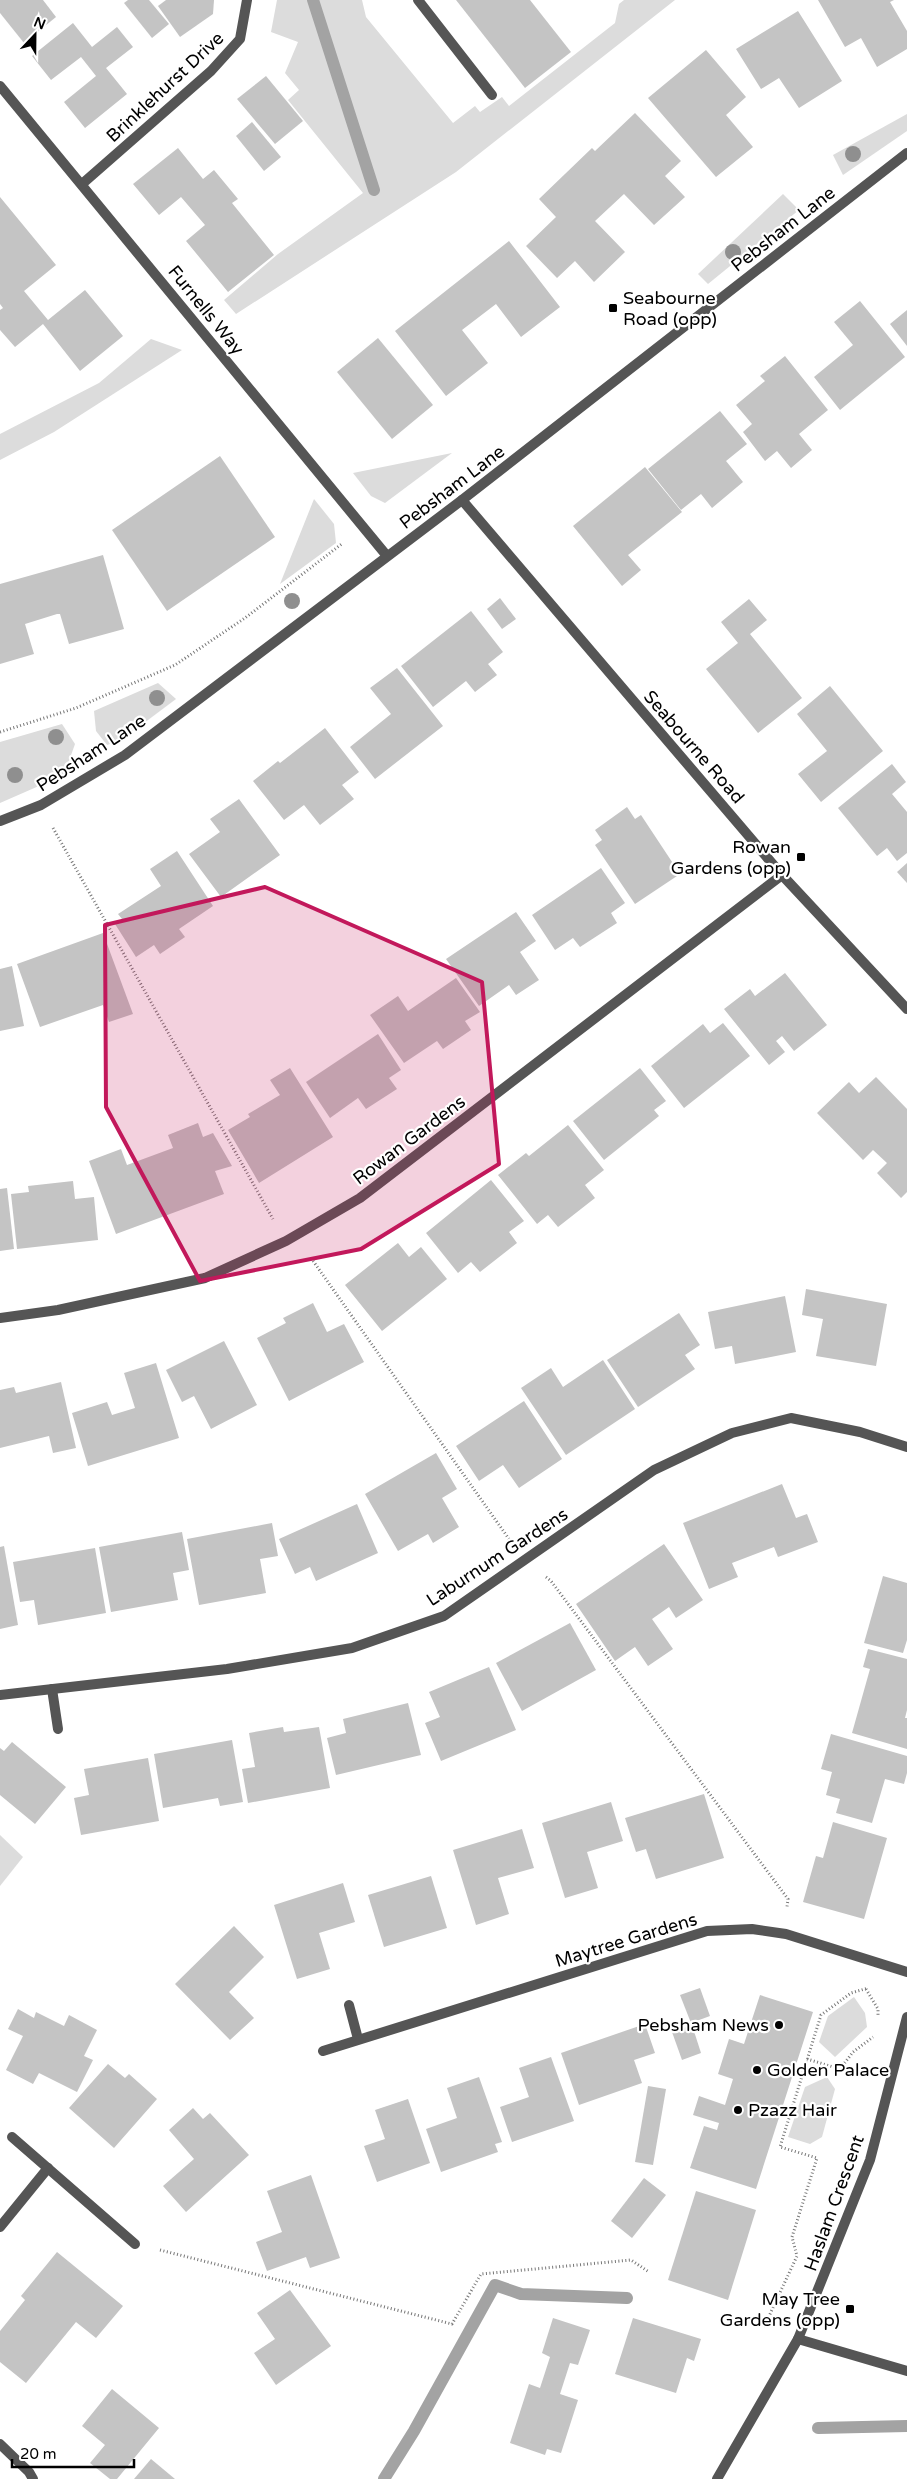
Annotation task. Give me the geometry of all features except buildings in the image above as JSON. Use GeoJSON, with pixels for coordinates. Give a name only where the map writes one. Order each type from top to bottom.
{"type":"FeatureCollection","features":[{"type":"Feature","properties":{"kind":"street","name":"Brinklehurst Drive"},"geometry":{"type":"LineString","coordinates":[[82,184],[211,71],[240,39],[248,0]]}},
{"type":"Feature","properties":{"kind":"street"},"geometry":{"type":"LineString","coordinates":[[418,0],[492,95]]}},
{"type":"Feature","properties":{"kind":"street","name":"Furnells Way"},"geometry":{"type":"LineString","coordinates":[[0,86],[387,556]]}},
{"type":"Feature","properties":{"kind":"street","name":"Pebsham Lane"},"geometry":{"type":"LineString","coordinates":[[0,821],[41,806],[125,755],[462,500],[907,153]]}},
{"type":"Feature","properties":{"kind":"street","name":"Seabourne Road"},"geometry":{"type":"LineString","coordinates":[[462,500],[782,874],[907,1010]]}},
{"type":"Feature","properties":{"kind":"street","name":"Rowan Gardens"},"geometry":{"type":"LineString","coordinates":[[0,1318],[58,1310],[205,1278],[286,1241],[360,1198],[782,874]]}},
{"type":"Feature","properties":{"kind":"street","name":"Laburnum Gardens"},"geometry":{"type":"LineString","coordinates":[[0,1695],[227,1669],[352,1648],[444,1616],[654,1470],[732,1433],[791,1418],[860,1432],[907,1447]]}},
{"type":"Feature","properties":{"kind":"street"},"geometry":{"type":"LineString","coordinates":[[52,1689],[58,1729]]}},
{"type":"Feature","properties":{"kind":"street","name":"Maytree Gardens"},"geometry":{"type":"LineString","coordinates":[[323,2051],[707,1932],[752,1929],[786,1934],[907,1972]]}},
{"type":"Feature","properties":{"kind":"street"},"geometry":{"type":"LineString","coordinates":[[349,2005],[358,2039]]}},
{"type":"Feature","properties":{"kind":"street","name":"Haslam Crescent"},"geometry":{"type":"LineString","coordinates":[[717,2479],[798,2339],[870,2160],[907,2017]]}},
{"type":"Feature","properties":{"kind":"street"},"geometry":{"type":"LineString","coordinates":[[12,2137],[135,2244]]}},
{"type":"Feature","properties":{"kind":"street"},"geometry":{"type":"LineString","coordinates":[[0,2227],[48,2168]]}},
{"type":"Feature","properties":{"kind":"street"},"geometry":{"type":"LineString","coordinates":[[798,2339],[907,2371]]}},
{"type":"Feature","properties":{"kind":"street"},"geometry":{"type":"LineString","coordinates":[[0,2444],[29,2472],[33,2479]]}},
{"type":"Feature","properties":{"kind":"path"},"geometry":{"type":"LineString","coordinates":[[0,732],[76,708],[175,665],[245,618],[364,528]]}},
{"type":"Feature","properties":{"kind":"path"},"geometry":{"type":"LineString","coordinates":[[41,806],[286,1241],[314,1260],[524,1561],[551,1581],[788,1899],[786,1934]]}},
{"type":"Feature","properties":{"kind":"path"},"geometry":{"type":"LineString","coordinates":[[764,2328],[797,2256],[792,2237],[817,2158],[780,2147],[821,2015],[851,1993],[875,1986]]}},
{"type":"Feature","properties":{"kind":"path"},"geometry":{"type":"LineString","coordinates":[[866,1989],[878,2009],[879,2024]]}},
{"type":"Feature","properties":{"kind":"path"},"geometry":{"type":"LineString","coordinates":[[807,2059],[840,2069],[852,2052],[880,2032]]}},
{"type":"Feature","properties":{"kind":"path"},"geometry":{"type":"LineString","coordinates":[[135,2244],[452,2324],[481,2274],[631,2260],[649,2272]]}},
{"type":"Feature","properties":{"kind":"highlighted area"},"geometry":{"type":"Polygon","coordinates":[[[265,887],[482,982],[499,1164],[361,1249],[200,1281],[106,1107],[105,925],[265,887]]]}},
{"type":"Feature","properties":{"kind":"shaded area"},"geometry":{"type":"Polygon","coordinates":[[[277,0],[362,0],[366,17],[453,123],[475,106],[480,112],[502,97],[509,106],[615,23],[619,4],[624,0],[675,0],[456,172],[236,314],[224,300],[278,254],[363,193],[288,100],[299,90],[285,73],[298,42],[271,32],[277,0]]]}},
{"type":"Feature","properties":{"kind":"shaded area"},"geometry":{"type":"Polygon","coordinates":[[[907,114],[907,131],[843,175],[833,155],[907,114]]]}},
{"type":"Feature","properties":{"kind":"shaded area"},"geometry":{"type":"Polygon","coordinates":[[[783,194],[799,210],[708,284],[698,274],[783,194]]]}},
{"type":"Feature","properties":{"kind":"shaded area"},"geometry":{"type":"Polygon","coordinates":[[[151,339],[182,350],[54,432],[0,460],[0,434],[99,383],[151,339]]]}},
{"type":"Feature","properties":{"kind":"shaded area"},"geometry":{"type":"Polygon","coordinates":[[[452,453],[385,503],[371,496],[353,473],[452,453]]]}},
{"type":"Feature","properties":{"kind":"shaded area"},"geometry":{"type":"Polygon","coordinates":[[[314,499],[334,524],[336,543],[280,584],[314,499]]]}},
{"type":"Feature","properties":{"kind":"shaded area"},"geometry":{"type":"Polygon","coordinates":[[[158,683],[176,699],[120,741],[107,745],[96,731],[94,711],[158,683]]]}},
{"type":"Feature","properties":{"kind":"shaded area"},"geometry":{"type":"Polygon","coordinates":[[[62,724],[75,744],[64,775],[0,803],[0,742],[62,724]]]}},
{"type":"Feature","properties":{"kind":"shaded area"},"geometry":{"type":"Polygon","coordinates":[[[0,1835],[23,1857],[0,1886],[0,1835]]]}},
{"type":"Feature","properties":{"kind":"shaded area"},"geometry":{"type":"Polygon","coordinates":[[[854,1997],[865,2013],[867,2027],[835,2057],[819,2042],[828,2016],[854,1997]]]}},
{"type":"Feature","properties":{"kind":"shaded area"},"geometry":{"type":"Polygon","coordinates":[[[827,2077],[835,2089],[822,2137],[810,2144],[788,2137],[805,2087],[827,2077]]]}},
{"type":"Feature","properties":{"kind":"waterway"},"geometry":{"type":"LineString","coordinates":[[313,0],[374,190]]}},
{"type":"Feature","properties":{"kind":"waterway"},"geometry":{"type":"LineString","coordinates":[[384,2479],[414,2431],[495,2285],[521,2294],[627,2298]]}},
{"type":"Feature","properties":{"kind":"waterway"},"geometry":{"type":"LineString","coordinates":[[818,2428],[907,2426]]}},
{"type":"Feature","properties":{"kind":"place","name":"Seabourne Road (opp)"},"geometry":{"type":"Point","coordinates":[613,308]}},
{"type":"Feature","properties":{"kind":"place","name":"Rowan Gardens (opp)"},"geometry":{"type":"Point","coordinates":[801,857]}},
{"type":"Feature","properties":{"kind":"place","name":"Pebsham News"},"geometry":{"type":"Point","coordinates":[779,2025]}},
{"type":"Feature","properties":{"kind":"place","name":"Golden Palace"},"geometry":{"type":"Point","coordinates":[757,2070]}},
{"type":"Feature","properties":{"kind":"place","name":"Pzazz Hair"},"geometry":{"type":"Point","coordinates":[738,2110]}},
{"type":"Feature","properties":{"kind":"place","name":"May Tree Gardens (opp)"},"geometry":{"type":"Point","coordinates":[850,2309]}}]}
